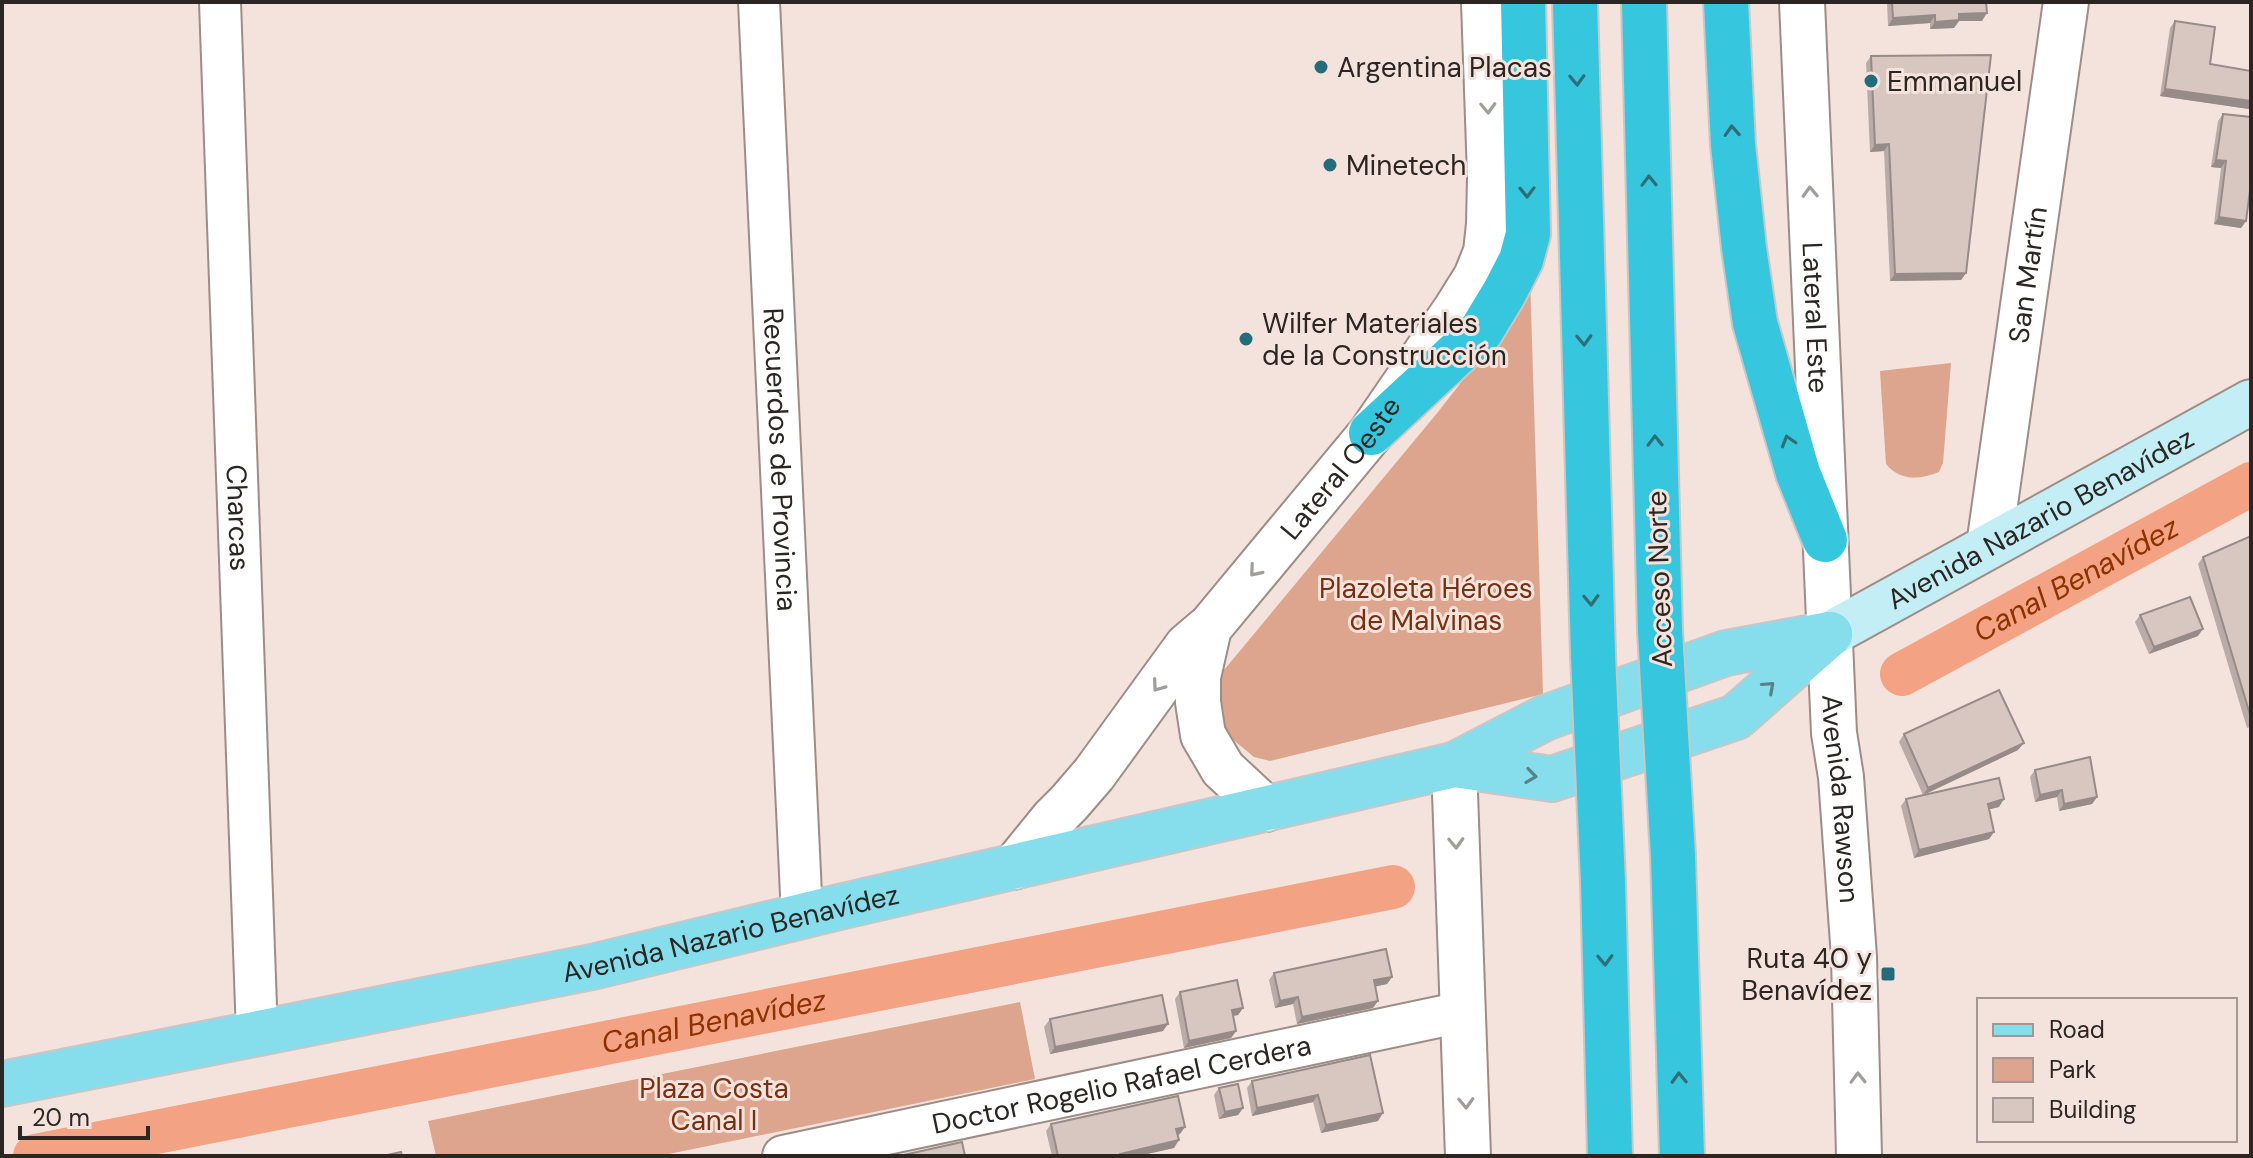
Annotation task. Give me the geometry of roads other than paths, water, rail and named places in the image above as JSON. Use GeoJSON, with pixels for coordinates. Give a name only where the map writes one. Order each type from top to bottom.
{"type":"FeatureCollection","features":[{"type":"Feature","properties":{"kind":"highway"},"geometry":{"type":"LineString","coordinates":[[1371,433],[1481,331],[1521,260],[1528,234],[1523,2]]}},
{"type":"Feature","properties":{"kind":"highway"},"geometry":{"type":"LineString","coordinates":[[1575,2],[1610,1156]]}},
{"type":"Feature","properties":{"kind":"highway","name":"Acceso Norte"},"geometry":{"type":"LineString","coordinates":[[1644,2],[1660,631],[1673,856],[1682,1156]]}},
{"type":"Feature","properties":{"kind":"highway"},"geometry":{"type":"LineString","coordinates":[[1726,2],[1733,145],[1755,323],[1798,473],[1825,540]]}},
{"type":"Feature","properties":{"kind":"main road","name":"Avenida Nazario Benavídez"},"geometry":{"type":"LineString","coordinates":[[1454,765],[1552,779],[1736,717],[1830,634],[2251,402]]}},
{"type":"Feature","properties":{"kind":"main road","name":"Avenida Nazario Benavídez"},"geometry":{"type":"LineString","coordinates":[[2,1084],[592,967],[1454,765],[1545,718],[1726,653],[1830,634]]}},
{"type":"Feature","properties":{"kind":"street","name":"Charcas"},"geometry":{"type":"LineString","coordinates":[[220,2],[257,1034]]}},
{"type":"Feature","properties":{"kind":"street","name":"Recuerdos de Provincia"},"geometry":{"type":"LineString","coordinates":[[759,2],[802,916]]}},
{"type":"Feature","properties":{"kind":"street","name":"Lateral Oeste"},"geometry":{"type":"LineString","coordinates":[[1266,809],[1223,769],[1203,735],[1198,677],[1209,628],[1371,433],[1476,277],[1486,252],[1490,177],[1484,2]]}},
{"type":"Feature","properties":{"kind":"street","name":"Lateral Este"},"geometry":{"type":"LineString","coordinates":[[1802,2],[1830,634]]}},
{"type":"Feature","properties":{"kind":"street","name":"San Martín"},"geometry":{"type":"LineString","coordinates":[[1989,546],[2066,2]]}},
{"type":"Feature","properties":{"kind":"street"},"geometry":{"type":"LineString","coordinates":[[1014,867],[1094,774],[1187,646],[1209,628]]}},
{"type":"Feature","properties":{"kind":"street","name":"Avenida Rawson"},"geometry":{"type":"LineString","coordinates":[[1830,634],[1834,733],[1841,777],[1854,957],[1859,1156]]}},
{"type":"Feature","properties":{"kind":"street"},"geometry":{"type":"LineString","coordinates":[[1454,765],[1468,1156]]}},
{"type":"Feature","properties":{"kind":"street","name":"Doctor Rogelio Rafael Cerdera"},"geometry":{"type":"LineString","coordinates":[[783,1156],[1462,1012]]}},
{"type":"Feature","properties":{"kind":"waterway","name":"Canal Benavídez"},"geometry":{"type":"LineString","coordinates":[[1902,674],[2251,484]]}},
{"type":"Feature","properties":{"kind":"waterway","name":"Canal Benavídez"},"geometry":{"type":"LineString","coordinates":[[35,1156],[1393,887]]}},
{"type":"Feature","properties":{"kind":"place","name":"Argentina Placas"},"geometry":{"type":"Point","coordinates":[1321,67]}},
{"type":"Feature","properties":{"kind":"place","name":"Emmanuel"},"geometry":{"type":"Point","coordinates":[1871,81]}},
{"type":"Feature","properties":{"kind":"place","name":"Minetech"},"geometry":{"type":"Point","coordinates":[1330,165]}},
{"type":"Feature","properties":{"kind":"place","name":"Wilfer Materiales de la Construcción"},"geometry":{"type":"Point","coordinates":[1246,339]}},
{"type":"Feature","properties":{"kind":"place","name":"Ruta 40 y Benavídez"},"geometry":{"type":"Point","coordinates":[1888,974]}},
{"type":"Feature","properties":{"kind":"park label","name":"Plazoleta Héroes de Malvinas"},"geometry":{"type":"Point","coordinates":[1426,604]}},
{"type":"Feature","properties":{"kind":"park label","name":"Plaza Costa Canal I"},"geometry":{"type":"Point","coordinates":[714,1104]}}]}
